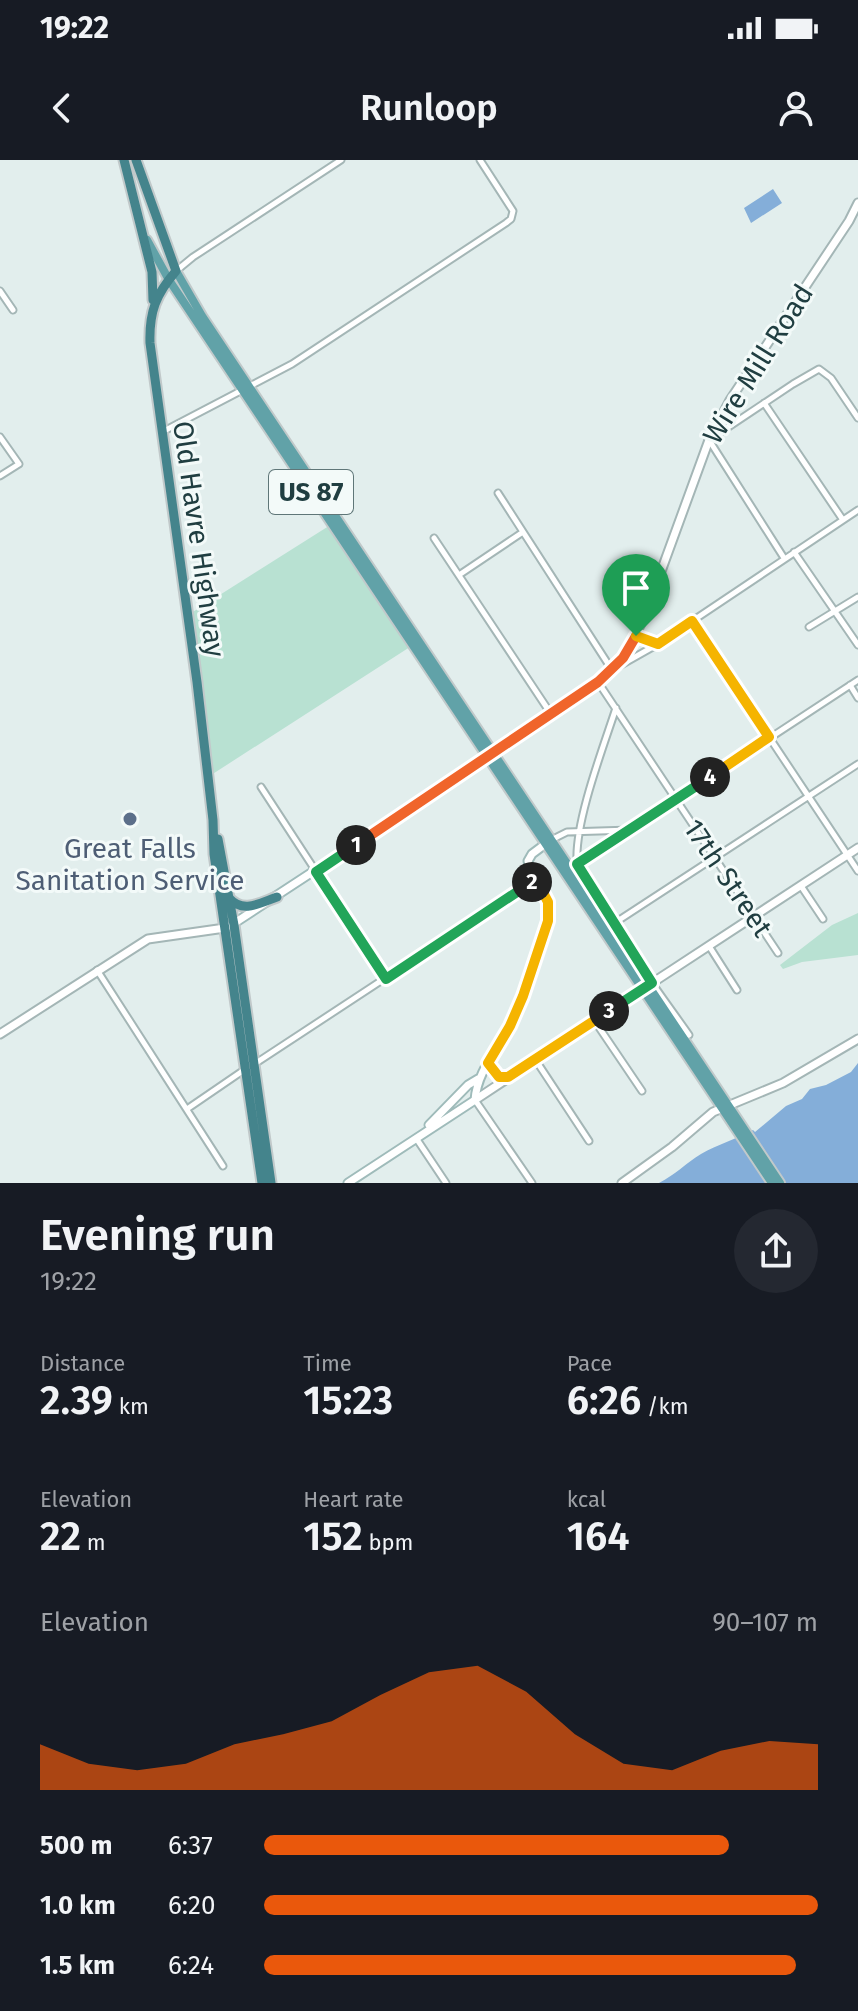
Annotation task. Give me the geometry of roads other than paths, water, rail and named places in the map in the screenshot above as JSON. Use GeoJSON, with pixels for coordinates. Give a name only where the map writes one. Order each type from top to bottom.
{"type":"FeatureCollection","features":[{"type":"Feature","properties":{"kind":"highway","name":"US 87"},"geometry":{"type":"LineString","coordinates":[[124,160],[140,223]]}},
{"type":"Feature","properties":{"kind":"highway","name":"US 87"},"geometry":{"type":"LineString","coordinates":[[136,160],[176,271]]}},
{"type":"Feature","properties":{"kind":"highway","name":"Old Havre Highway"},"geometry":{"type":"LineString","coordinates":[[140,223],[153,281],[150,343],[213,820],[229,898],[262,1183]]}},
{"type":"Feature","properties":{"kind":"highway"},"geometry":{"type":"LineString","coordinates":[[152,307],[176,271]]}},
{"type":"Feature","properties":{"kind":"highway","name":"Old Havre Highway"},"geometry":{"type":"LineString","coordinates":[[213,820],[214,854],[230,926]]}},
{"type":"Feature","properties":{"kind":"highway"},"geometry":{"type":"LineString","coordinates":[[229,898],[237,905],[246,907],[277,897]]}},
{"type":"Feature","properties":{"kind":"highway","name":"Old Havre Highway"},"geometry":{"type":"LineString","coordinates":[[248,1067],[271,1183]]}},
{"type":"Feature","properties":{"kind":"main road","name":"US 87"},"geometry":{"type":"LineString","coordinates":[[140,223],[155,258],[169,280],[246,389],[491,755],[772,1183]]}},
{"type":"Feature","properties":{"kind":"main road","name":"US 87"},"geometry":{"type":"LineString","coordinates":[[176,271],[246,389]]}},
{"type":"Feature","properties":{"kind":"main road","name":"US 87"},"geometry":{"type":"LineString","coordinates":[[732,1118],[780,1183]]}},
{"type":"Feature","properties":{"kind":"street"},"geometry":{"type":"LineString","coordinates":[[176,271],[341,160]]}},
{"type":"Feature","properties":{"kind":"street"},"geometry":{"type":"LineString","coordinates":[[162,432],[246,389],[333,338],[506,223],[513,216],[510,204],[480,160]]}},
{"type":"Feature","properties":{"kind":"street","name":"Wire Mill Road"},"geometry":{"type":"LineString","coordinates":[[230,926],[552,715],[615,667],[636,636],[709,440],[730,400],[858,203]]}},
{"type":"Feature","properties":{"kind":"street"},"geometry":{"type":"LineString","coordinates":[[0,291],[13,310]]}},
{"type":"Feature","properties":{"kind":"street"},"geometry":{"type":"LineString","coordinates":[[784,559],[709,440],[819,369],[831,378],[858,418]]}},
{"type":"Feature","properties":{"kind":"street"},"geometry":{"type":"LineString","coordinates":[[764,403],[843,520]]}},
{"type":"Feature","properties":{"kind":"street"},"geometry":{"type":"LineString","coordinates":[[0,437],[19,464],[0,476]]}},
{"type":"Feature","properties":{"kind":"street"},"geometry":{"type":"LineString","coordinates":[[498,493],[615,667],[658,644],[858,510]]}},
{"type":"Feature","properties":{"kind":"street"},"geometry":{"type":"LineString","coordinates":[[459,575],[523,532]]}},
{"type":"Feature","properties":{"kind":"street"},"geometry":{"type":"LineString","coordinates":[[434,538],[552,715]]}},
{"type":"Feature","properties":{"kind":"street"},"geometry":{"type":"LineString","coordinates":[[794,552],[858,645]]}},
{"type":"Feature","properties":{"kind":"street"},"geometry":{"type":"LineString","coordinates":[[809,627],[858,597]]}},
{"type":"Feature","properties":{"kind":"street"},"geometry":{"type":"LineString","coordinates":[[692,621],[858,871]]}},
{"type":"Feature","properties":{"kind":"street"},"geometry":{"type":"LineString","coordinates":[[636,636],[658,644]]}},
{"type":"Feature","properties":{"kind":"street"},"geometry":{"type":"LineString","coordinates":[[577,864],[858,680]]}},
{"type":"Feature","properties":{"kind":"street","name":"17th Street"},"geometry":{"type":"LineString","coordinates":[[598,682],[778,953]]}},
{"type":"Feature","properties":{"kind":"street"},"geometry":{"type":"LineString","coordinates":[[850,685],[858,698]]}},
{"type":"Feature","properties":{"kind":"street"},"geometry":{"type":"LineString","coordinates":[[616,708],[581,831],[577,864],[650,984],[689,1035]]}},
{"type":"Feature","properties":{"kind":"street"},"geometry":{"type":"LineString","coordinates":[[613,924],[858,764]]}},
{"type":"Feature","properties":{"kind":"street"},"geometry":{"type":"LineString","coordinates":[[261,787],[386,979]]}},
{"type":"Feature","properties":{"kind":"street"},"geometry":{"type":"LineString","coordinates":[[532,1183],[475,1100],[479,1078],[510,1026],[523,996],[548,921],[548,902],[529,866],[529,857],[544,838],[567,832],[631,830]]}},
{"type":"Feature","properties":{"kind":"street"},"geometry":{"type":"LineString","coordinates":[[348,1183],[858,848]]}},
{"type":"Feature","properties":{"kind":"street"},"geometry":{"type":"LineString","coordinates":[[187,1109],[536,879]]}},
{"type":"Feature","properties":{"kind":"street"},"geometry":{"type":"LineString","coordinates":[[801,886],[823,919]]}},
{"type":"Feature","properties":{"kind":"street"},"geometry":{"type":"LineString","coordinates":[[0,1034],[148,939],[230,926]]}},
{"type":"Feature","properties":{"kind":"street"},"geometry":{"type":"LineString","coordinates":[[709,946],[737,990]]}},
{"type":"Feature","properties":{"kind":"street"},"geometry":{"type":"LineString","coordinates":[[97,970],[223,1166]]}},
{"type":"Feature","properties":{"kind":"street"},"geometry":{"type":"LineString","coordinates":[[594,1020],[642,1091]]}},
{"type":"Feature","properties":{"kind":"street"},"geometry":{"type":"LineString","coordinates":[[622,1183],[724,1106],[783,1083],[858,1039]]}},
{"type":"Feature","properties":{"kind":"street"},"geometry":{"type":"LineString","coordinates":[[535,1059],[589,1141]]}},
{"type":"Feature","properties":{"kind":"street"},"geometry":{"type":"LineString","coordinates":[[488,1063],[494,1074],[508,1077]]}},
{"type":"Feature","properties":{"kind":"street"},"geometry":{"type":"LineString","coordinates":[[416,1138],[468,1085],[479,1078]]}},
{"type":"Feature","properties":{"kind":"street"},"geometry":{"type":"LineString","coordinates":[[416,1138],[446,1183]]}},
{"type":"Feature","properties":{"kind":"water"},"geometry":{"type":"Polygon","coordinates":[[[773,189],[782,203],[751,223],[744,208],[773,189]]]}},
{"type":"Feature","properties":{"kind":"water"},"geometry":{"type":"Polygon","coordinates":[[[858,1063],[858,1183],[659,1183],[707,1151],[753,1130],[755,1132],[786,1106],[802,1099],[810,1089],[826,1085],[851,1072],[858,1063]]]}},
{"type":"Feature","properties":{"kind":"place","name":"Great Falls Sanitation Service"},"geometry":{"type":"Point","coordinates":[130,819]}}]}
